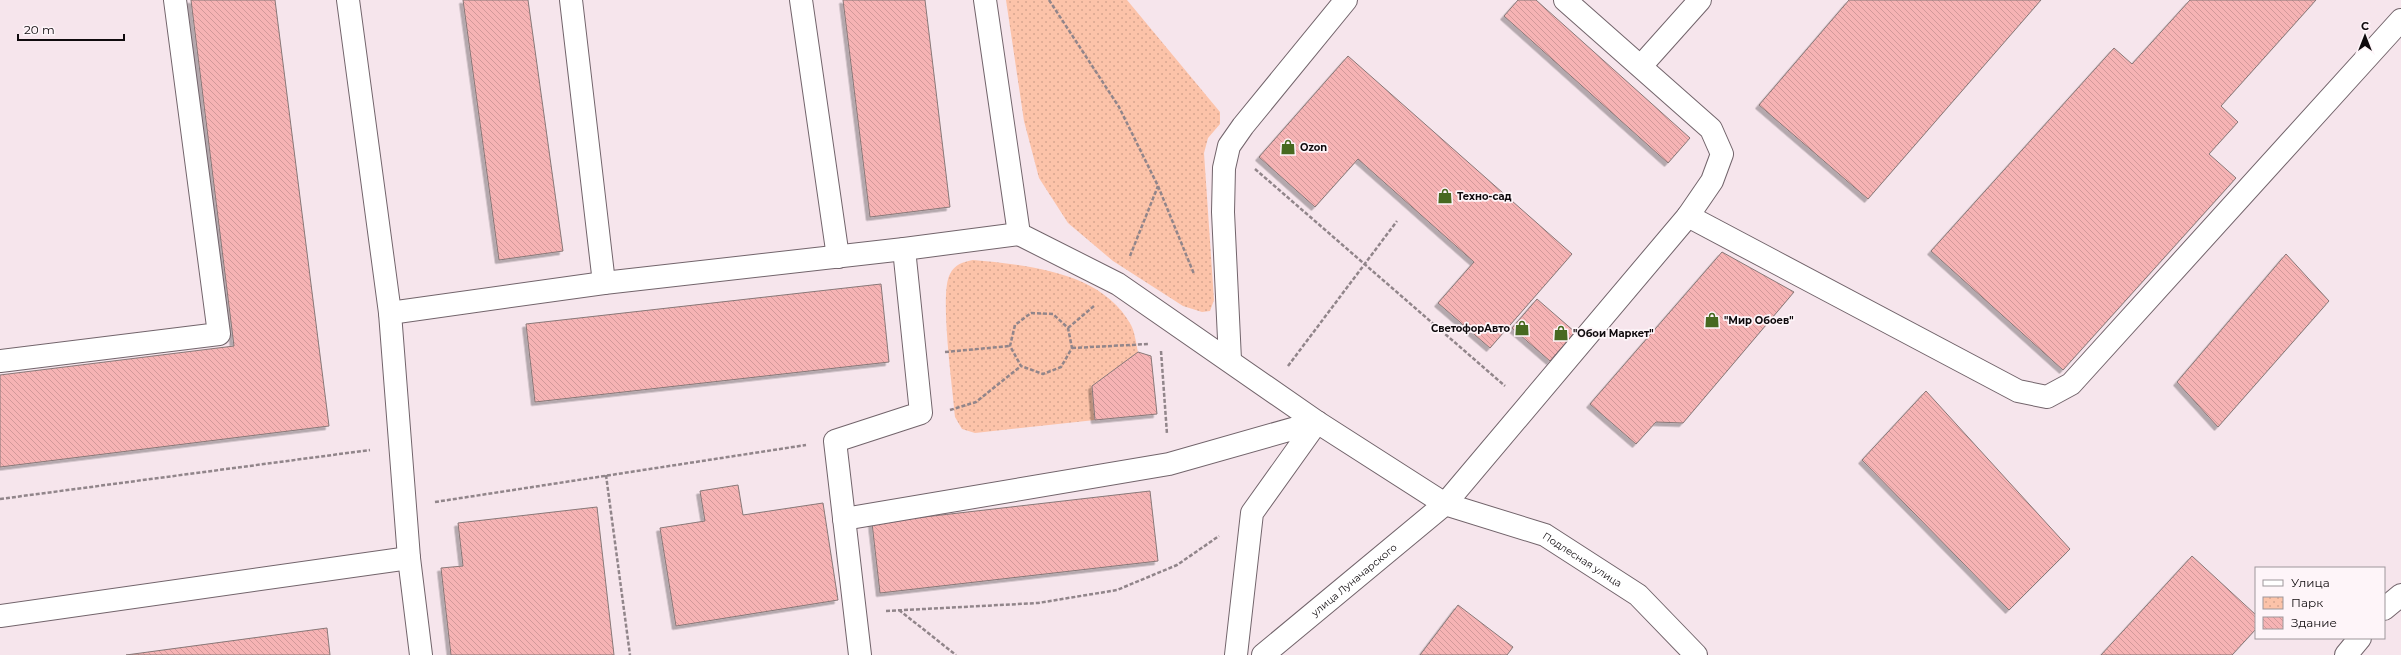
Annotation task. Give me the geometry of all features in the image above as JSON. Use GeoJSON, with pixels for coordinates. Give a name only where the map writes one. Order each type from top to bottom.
{"type":"FeatureCollection","features":[{"type":"Feature","properties":{"kind":"street"},"geometry":{"type":"LineString","coordinates":[[0,361],[219,334],[175,0]]}},
{"type":"Feature","properties":{"kind":"street"},"geometry":{"type":"LineString","coordinates":[[348,0],[390,313],[409,558],[420,655]]}},
{"type":"Feature","properties":{"kind":"street"},"geometry":{"type":"LineString","coordinates":[[571,0],[604,283]]}},
{"type":"Feature","properties":{"kind":"street"},"geometry":{"type":"LineString","coordinates":[[801,0],[838,257]]}},
{"type":"Feature","properties":{"kind":"street"},"geometry":{"type":"LineString","coordinates":[[390,313],[604,283],[904,250],[1019,234],[985,0]]}},
{"type":"Feature","properties":{"kind":"street"},"geometry":{"type":"LineString","coordinates":[[1230,360],[1223,212],[1224,168],[1229,146],[1243,126],[1346,0]]}},
{"type":"Feature","properties":{"kind":"street","name":"улица Луначарского"},"geometry":{"type":"LineString","coordinates":[[1264,655],[1445,504],[1688,216],[1712,181],[1722,154],[1711,129],[1565,0]]}},
{"type":"Feature","properties":{"kind":"street"},"geometry":{"type":"LineString","coordinates":[[1641,66],[1700,0]]}},
{"type":"Feature","properties":{"kind":"street"},"geometry":{"type":"LineString","coordinates":[[1688,216],[2018,391],[2047,397],[2070,384],[2401,20]]}},
{"type":"Feature","properties":{"kind":"street","name":"Подлесная улица"},"geometry":{"type":"LineString","coordinates":[[1019,234],[1118,284],[1230,360],[1317,422],[1445,504],[1545,535],[1638,595],[1696,655]]}},
{"type":"Feature","properties":{"kind":"street"},"geometry":{"type":"LineString","coordinates":[[860,655],[835,441],[922,413],[904,250]]}},
{"type":"Feature","properties":{"kind":"street"},"geometry":{"type":"LineString","coordinates":[[844,519],[1169,464],[1317,422]]}},
{"type":"Feature","properties":{"kind":"street"},"geometry":{"type":"LineString","coordinates":[[1236,655],[1252,513],[1317,422]]}},
{"type":"Feature","properties":{"kind":"street"},"geometry":{"type":"LineString","coordinates":[[0,616],[409,558]]}},
{"type":"Feature","properties":{"kind":"street"},"geometry":{"type":"LineString","coordinates":[[2385,608],[2401,595]]}},
{"type":"Feature","properties":{"kind":"street"},"geometry":{"type":"LineString","coordinates":[[2346,655],[2359,639]]}},
{"type":"Feature","properties":{"kind":"path"},"geometry":{"type":"LineString","coordinates":[[1049,0],[1119,107],[1158,186],[1197,280]]}},
{"type":"Feature","properties":{"kind":"path"},"geometry":{"type":"LineString","coordinates":[[1229,146],[1528,406]]}},
{"type":"Feature","properties":{"kind":"path"},"geometry":{"type":"LineString","coordinates":[[1118,284],[1158,186]]}},
{"type":"Feature","properties":{"kind":"path"},"geometry":{"type":"LineString","coordinates":[[1271,389],[1397,221]]}},
{"type":"Feature","properties":{"kind":"path"},"geometry":{"type":"LineString","coordinates":[[1031,313],[1053,314],[1068,328],[1072,348],[1061,367],[1043,374],[1021,366],[1010,346],[1015,325],[1031,313]]}},
{"type":"Feature","properties":{"kind":"path"},"geometry":{"type":"LineString","coordinates":[[1169,464],[1160,343],[1175,322]]}},
{"type":"Feature","properties":{"kind":"path"},"geometry":{"type":"LineString","coordinates":[[1072,348],[1160,343]]}},
{"type":"Feature","properties":{"kind":"path"},"geometry":{"type":"LineString","coordinates":[[915,354],[1010,346]]}},
{"type":"Feature","properties":{"kind":"path"},"geometry":{"type":"LineString","coordinates":[[922,413],[963,408],[976,402],[1021,366]]}},
{"type":"Feature","properties":{"kind":"path"},"geometry":{"type":"LineString","coordinates":[[405,506],[835,441]]}},
{"type":"Feature","properties":{"kind":"path"},"geometry":{"type":"LineString","coordinates":[[0,499],[400,445]]}},
{"type":"Feature","properties":{"kind":"path"},"geometry":{"type":"LineString","coordinates":[[606,476],[630,655]]}},
{"type":"Feature","properties":{"kind":"path"},"geometry":{"type":"LineString","coordinates":[[855,612],[1038,603],[1117,590],[1177,565],[1252,513]]}},
{"type":"Feature","properties":{"kind":"path"},"geometry":{"type":"LineString","coordinates":[[899,610],[956,655]]}},
{"type":"Feature","properties":{"kind":"green space"},"geometry":{"type":"Polygon","coordinates":[[[1006,0],[1127,0],[1220,112],[1220,124],[1208,138],[1204,153],[1214,300],[1210,311],[1202,312],[1183,306],[1113,261],[1068,223],[1039,178],[1024,121],[1006,0]]]}},
{"type":"Feature","properties":{"kind":"green space"},"geometry":{"type":"Polygon","coordinates":[[[973,260],[1016,265],[1061,274],[1082,282],[1102,293],[1118,307],[1131,325],[1138,352],[1092,386],[1095,420],[975,433],[962,429],[955,417],[946,320],[947,284],[950,274],[954,268],[960,264],[973,260]]]}},
{"type":"Feature","properties":{"kind":"building"},"geometry":{"type":"Polygon","coordinates":[[[191,0],[275,0],[329,426],[0,467],[0,375],[234,346],[191,0]]]}},
{"type":"Feature","properties":{"kind":"building"},"geometry":{"type":"Polygon","coordinates":[[[463,0],[528,0],[563,251],[499,260],[463,0]]]}},
{"type":"Feature","properties":{"kind":"building"},"geometry":{"type":"Polygon","coordinates":[[[843,0],[925,0],[950,207],[870,217],[843,0]]]}},
{"type":"Feature","properties":{"kind":"building"},"geometry":{"type":"Polygon","coordinates":[[[1518,0],[1536,0],[1690,138],[1668,163],[1504,16],[1518,0]]]}},
{"type":"Feature","properties":{"kind":"building"},"geometry":{"type":"Polygon","coordinates":[[[1849,0],[2041,0],[1868,199],[1759,105],[1849,0]]]}},
{"type":"Feature","properties":{"kind":"building"},"geometry":{"type":"Polygon","coordinates":[[[2190,0],[2316,0],[2221,106],[2238,122],[2209,154],[2236,178],[2063,370],[1931,251],[2114,48],[2132,64],[2190,0]]]}},
{"type":"Feature","properties":{"kind":"building"},"geometry":{"type":"Polygon","coordinates":[[[1348,56],[1572,254],[1490,348],[1438,303],[1474,262],[1358,159],[1315,207],[1259,157],[1348,56]]]}},
{"type":"Feature","properties":{"kind":"building"},"geometry":{"type":"Polygon","coordinates":[[[1722,252],[1794,292],[1683,423],[1656,422],[1636,444],[1590,404],[1722,252]]]}},
{"type":"Feature","properties":{"kind":"building"},"geometry":{"type":"Polygon","coordinates":[[[2286,254],[2329,301],[2218,427],[2177,382],[2286,254]]]}},
{"type":"Feature","properties":{"kind":"building"},"geometry":{"type":"Polygon","coordinates":[[[881,284],[889,362],[535,402],[526,324],[881,284]]]}},
{"type":"Feature","properties":{"kind":"building"},"geometry":{"type":"Polygon","coordinates":[[[1537,299],[1575,332],[1550,361],[1512,328],[1537,299]]]}},
{"type":"Feature","properties":{"kind":"building"},"geometry":{"type":"Polygon","coordinates":[[[1138,352],[1151,356],[1157,414],[1095,420],[1092,386],[1138,352]]]}},
{"type":"Feature","properties":{"kind":"building"},"geometry":{"type":"Polygon","coordinates":[[[1926,391],[2070,549],[2009,610],[1862,460],[1926,391]]]}},
{"type":"Feature","properties":{"kind":"building"},"geometry":{"type":"Polygon","coordinates":[[[738,485],[743,515],[823,503],[838,600],[676,626],[660,528],[705,521],[700,491],[738,485]]]}},
{"type":"Feature","properties":{"kind":"building"},"geometry":{"type":"Polygon","coordinates":[[[1150,491],[1158,561],[880,593],[872,523],[1150,491]]]}},
{"type":"Feature","properties":{"kind":"building"},"geometry":{"type":"Polygon","coordinates":[[[597,507],[614,655],[451,655],[441,568],[463,566],[458,523],[597,507]]]}},
{"type":"Feature","properties":{"kind":"building"},"geometry":{"type":"Polygon","coordinates":[[[2192,556],[2255,614],[2255,630],[2232,655],[2101,655],[2192,556]]]}},
{"type":"Feature","properties":{"kind":"building"},"geometry":{"type":"Polygon","coordinates":[[[1458,605],[1513,647],[1507,655],[1420,655],[1458,605]]]}},
{"type":"Feature","properties":{"kind":"building"},"geometry":{"type":"Polygon","coordinates":[[[327,628],[330,655],[126,655],[327,628]]]}},
{"type":"Feature","properties":{"kind":"place","name":"Ozon"},"geometry":{"type":"Point","coordinates":[1288,147]}},
{"type":"Feature","properties":{"kind":"place","name":"Техно-сад"},"geometry":{"type":"Point","coordinates":[1445,196]}},
{"type":"Feature","properties":{"kind":"place","name":"\"Мир Обоев\""},"geometry":{"type":"Point","coordinates":[1712,320]}},
{"type":"Feature","properties":{"kind":"place","name":"СветофорАвто"},"geometry":{"type":"Point","coordinates":[1522,328]}},
{"type":"Feature","properties":{"kind":"place","name":"\"Обои Маркет\""},"geometry":{"type":"Point","coordinates":[1561,333]}}]}
